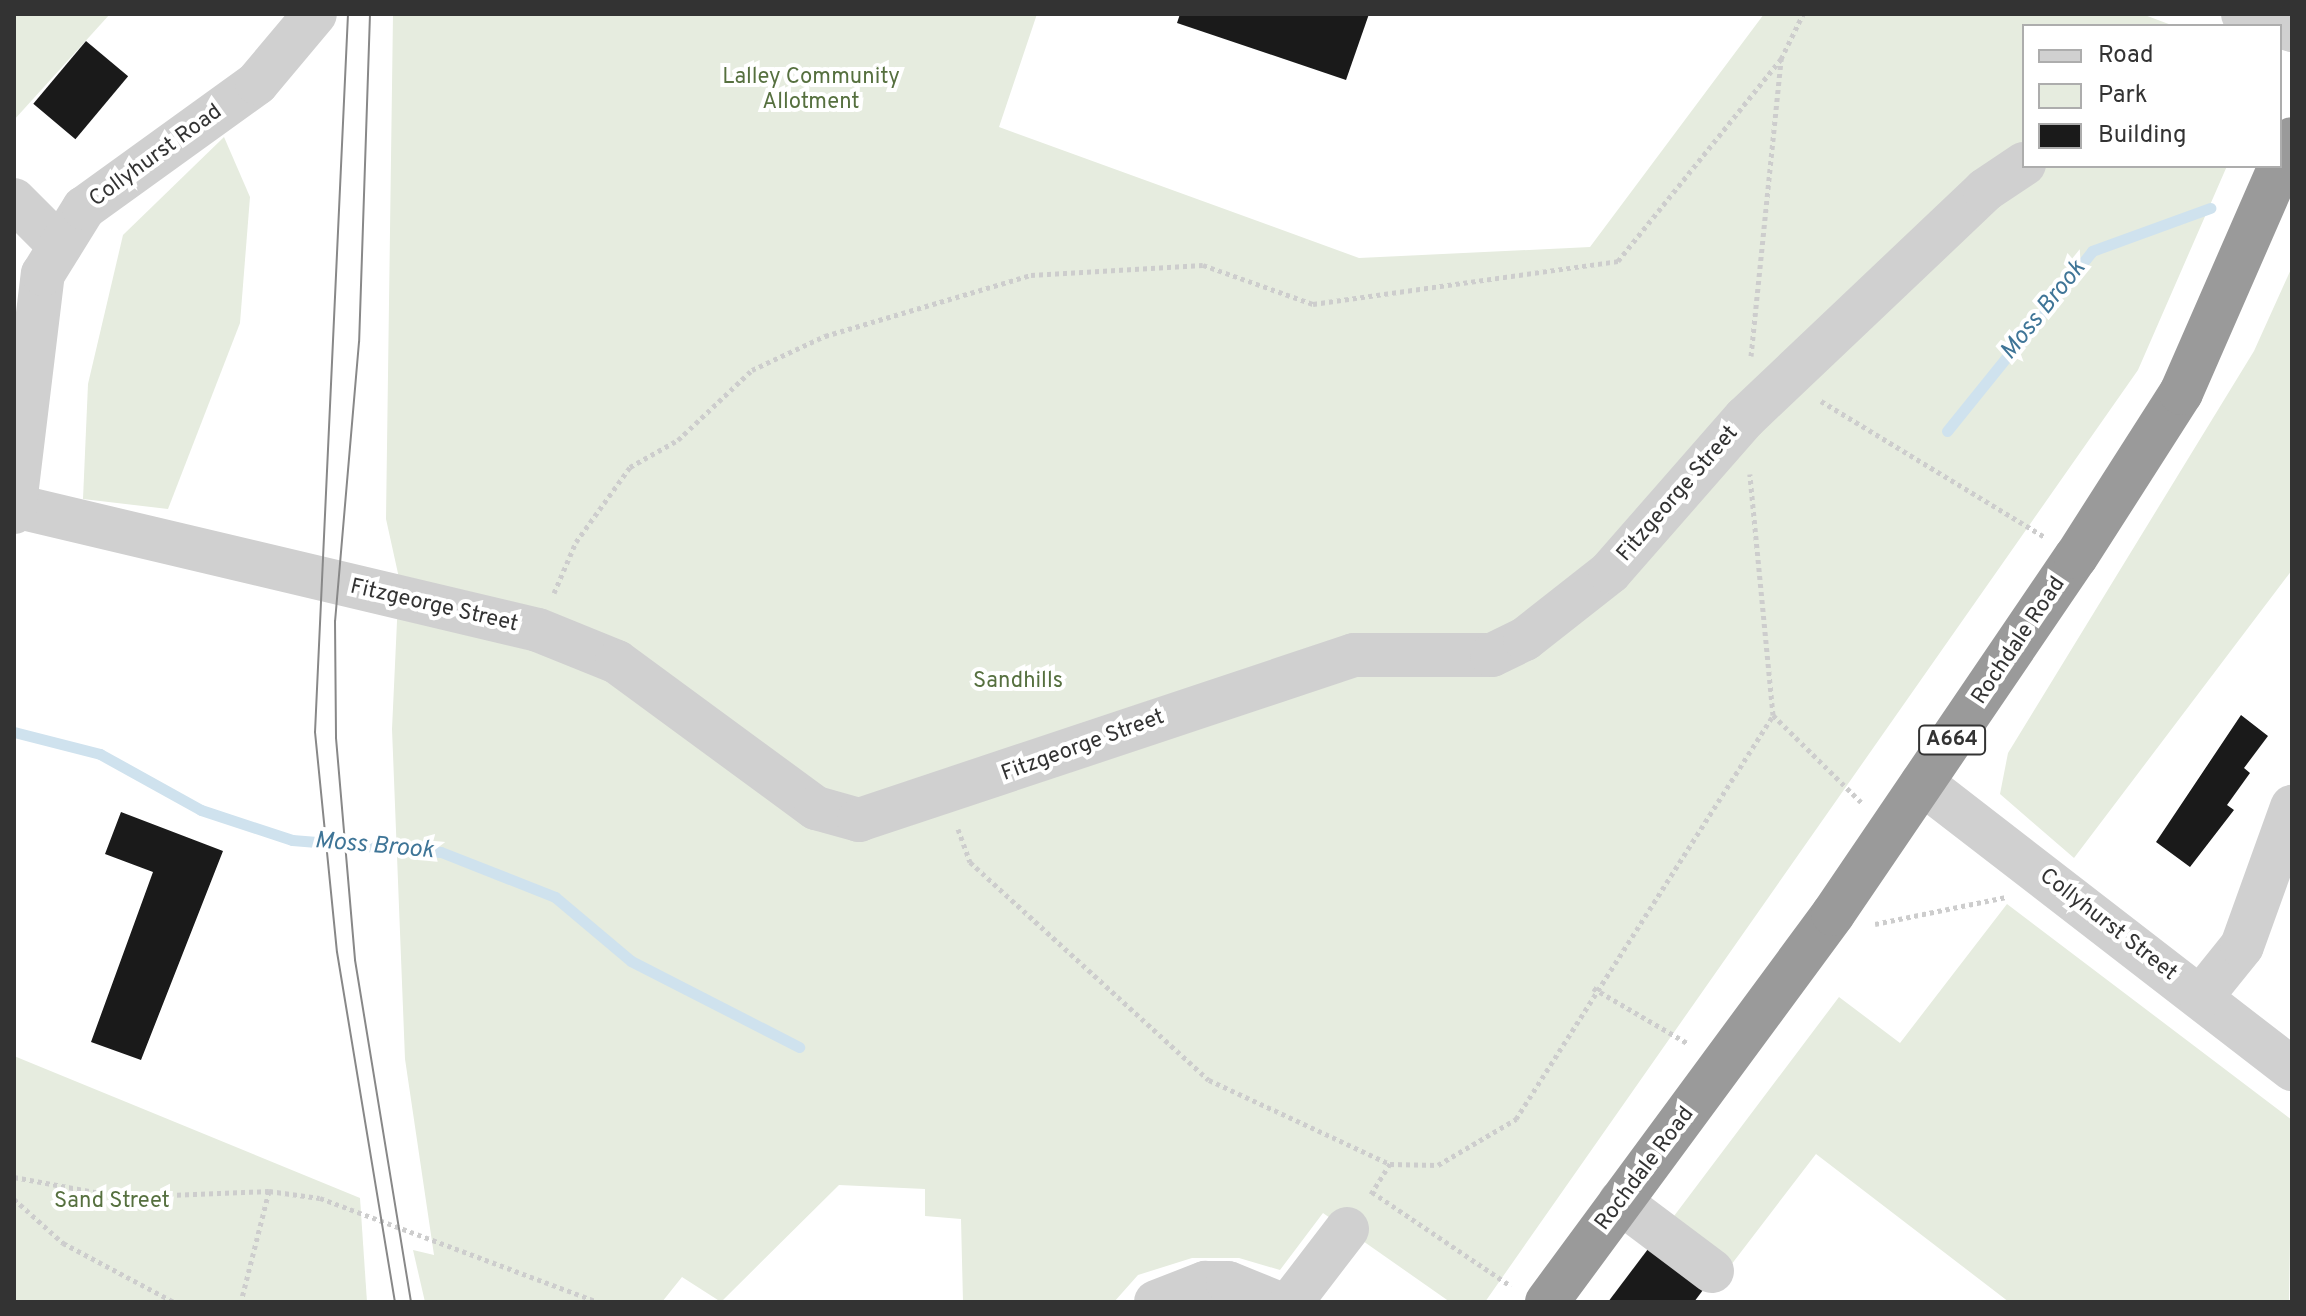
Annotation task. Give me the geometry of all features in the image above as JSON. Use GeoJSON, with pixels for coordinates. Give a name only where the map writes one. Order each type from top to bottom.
{"type":"FeatureCollection","features":[{"type":"Feature","properties":{"kind":"highway","name":"Rochdale Road"},"geometry":{"type":"LineString","coordinates":[[2282,162],[2292,139]]}},
{"type":"Feature","properties":{"kind":"highway","name":"Rochdale Road"},"geometry":{"type":"LineString","coordinates":[[1535,1298],[1620,1202],[1922,783],[2181,393],[2279,168]]}},
{"type":"Feature","properties":{"kind":"street","name":"Collyhurst Road"},"geometry":{"type":"LineString","coordinates":[[15,509],[43,274],[84,208],[257,83],[315,14]]}},
{"type":"Feature","properties":{"kind":"street"},"geometry":{"type":"LineString","coordinates":[[2243,14],[2274,24]]}},
{"type":"Feature","properties":{"kind":"street","name":"Fitzgeorge Street"},"geometry":{"type":"LineString","coordinates":[[15,509],[538,630],[617,662],[816,808],[859,820],[1354,655],[1503,650],[1610,572],[1745,418],[1985,190],[2022,165]]}},
{"type":"Feature","properties":{"kind":"street"},"geometry":{"type":"LineString","coordinates":[[14,200],[60,246]]}},
{"type":"Feature","properties":{"kind":"street","name":"Collyhurst Street"},"geometry":{"type":"LineString","coordinates":[[1922,783],[2292,1069]]}},
{"type":"Feature","properties":{"kind":"street"},"geometry":{"type":"LineString","coordinates":[[2201,997],[2242,946],[2292,807]]}},
{"type":"Feature","properties":{"kind":"street"},"geometry":{"type":"LineString","coordinates":[[1620,1202],[1712,1271]]}},
{"type":"Feature","properties":{"kind":"street"},"geometry":{"type":"LineString","coordinates":[[1291,1302],[1347,1229]]}},
{"type":"Feature","properties":{"kind":"street"},"geometry":{"type":"LineString","coordinates":[[1156,1302],[1205,1283],[1228,1283],[1275,1302]]}},
{"type":"Feature","properties":{"kind":"path"},"geometry":{"type":"LineString","coordinates":[[538,630],[576,542],[630,467],[678,440],[752,370],[812,342],[1031,275],[1203,265],[1313,304],[1618,261],[1781,59],[1803,14]]}},
{"type":"Feature","properties":{"kind":"path"},"geometry":{"type":"LineString","coordinates":[[970,862],[1209,1080],[1390,1164],[1438,1165],[1516,1119],[1593,988],[1773,715],[1745,418],[1781,59]]}},
{"type":"Feature","properties":{"kind":"path"},"geometry":{"type":"LineString","coordinates":[[1786,380],[2030,528]]}},
{"type":"Feature","properties":{"kind":"path"},"geometry":{"type":"LineString","coordinates":[[1773,715],[1834,776]]}},
{"type":"Feature","properties":{"kind":"path"},"geometry":{"type":"LineString","coordinates":[[1874,925],[2013,895]]}},
{"type":"Feature","properties":{"kind":"path"},"geometry":{"type":"LineString","coordinates":[[1593,988],[1658,1025]]}},
{"type":"Feature","properties":{"kind":"path"},"geometry":{"type":"LineString","coordinates":[[14,1177],[121,1197],[269,1191],[320,1198],[598,1302]]}},
{"type":"Feature","properties":{"kind":"path"},"geometry":{"type":"LineString","coordinates":[[241,1302],[269,1191]]}},
{"type":"Feature","properties":{"kind":"path"},"geometry":{"type":"LineString","coordinates":[[1372,1192],[1535,1298]]}},
{"type":"Feature","properties":{"kind":"path"},"geometry":{"type":"LineString","coordinates":[[14,1199],[63,1243],[174,1302]]}},
{"type":"Feature","properties":{"kind":"green space"},"geometry":{"type":"Polygon","coordinates":[[[14,14],[110,14],[14,120],[14,14]]]}},
{"type":"Feature","properties":{"kind":"green space","name":"Sandhills"},"geometry":{"type":"Polygon","coordinates":[[[393,14],[1037,14],[999,127],[1359,258],[1590,247],[1764,14],[2142,14],[2169,24],[2022,24],[2022,168],[2226,168],[2138,370],[1485,1302],[1450,1302],[1323,1213],[1280,1270],[1239,1258],[1192,1258],[1138,1275],[1114,1302],[963,1302],[961,1219],[925,1216],[925,1189],[839,1185],[721,1302],[682,1277],[662,1302],[425,1302],[413,1250],[434,1255],[405,1059],[392,729],[399,578],[386,519],[393,14]]]}},
{"type":"Feature","properties":{"kind":"green space"},"geometry":{"type":"Polygon","coordinates":[[[224,137],[250,197],[240,323],[168,509],[83,499],[88,384],[123,235],[224,137]]]}},
{"type":"Feature","properties":{"kind":"green space"},"geometry":{"type":"Polygon","coordinates":[[[2292,267],[2292,570],[2074,858],[2000,794],[2008,753],[2254,351],[2292,267]]]}},
{"type":"Feature","properties":{"kind":"green space"},"geometry":{"type":"Polygon","coordinates":[[[2007,904],[2292,1120],[2289,1302],[2009,1302],[1816,1154],[1731,1265],[1671,1220],[1839,997],[1900,1043],[2007,904]]]}},
{"type":"Feature","properties":{"kind":"green space","name":"Sand Street"},"geometry":{"type":"Polygon","coordinates":[[[14,1056],[360,1198],[367,1302],[14,1302],[14,1056]]]}},
{"type":"Feature","properties":{"kind":"building"},"geometry":{"type":"Polygon","coordinates":[[[1180,14],[1369,14],[1346,80],[1177,23],[1180,14]]]}},
{"type":"Feature","properties":{"kind":"building"},"geometry":{"type":"Polygon","coordinates":[[[86,41],[128,76],[75,139],[33,104],[86,41]]]}},
{"type":"Feature","properties":{"kind":"building"},"geometry":{"type":"Polygon","coordinates":[[[2241,715],[2268,736],[2244,768],[2250,773],[2227,805],[2234,810],[2190,867],[2156,842],[2241,715]]]}},
{"type":"Feature","properties":{"kind":"building"},"geometry":{"type":"Polygon","coordinates":[[[121,812],[223,851],[141,1060],[91,1042],[153,872],[105,854],[121,812]]]}},
{"type":"Feature","properties":{"kind":"building"},"geometry":{"type":"Polygon","coordinates":[[[1648,1249],[1703,1290],[1694,1302],[1608,1302],[1648,1249]]]}},
{"type":"Feature","properties":{"kind":"waterway","name":"Moss Brook"},"geometry":{"type":"LineString","coordinates":[[1947,431],[2092,251],[2210,208]]}},
{"type":"Feature","properties":{"kind":"waterway","name":"Moss Brook"},"geometry":{"type":"LineString","coordinates":[[14,732],[100,754],[201,810],[292,840],[441,852],[555,897],[631,961],[799,1047]]}},
{"type":"Feature","properties":{"kind":"tram line"},"geometry":{"type":"LineString","coordinates":[[348,14],[315,732],[337,952],[395,1302]]}},
{"type":"Feature","properties":{"kind":"tram line"},"geometry":{"type":"LineString","coordinates":[[370,14],[359,342],[335,621],[336,738],[355,960],[411,1302]]}},
{"type":"Feature","properties":{"kind":"park label","name":"Lalley Community Allotment"},"geometry":{"type":"Point","coordinates":[811,90]}}]}
